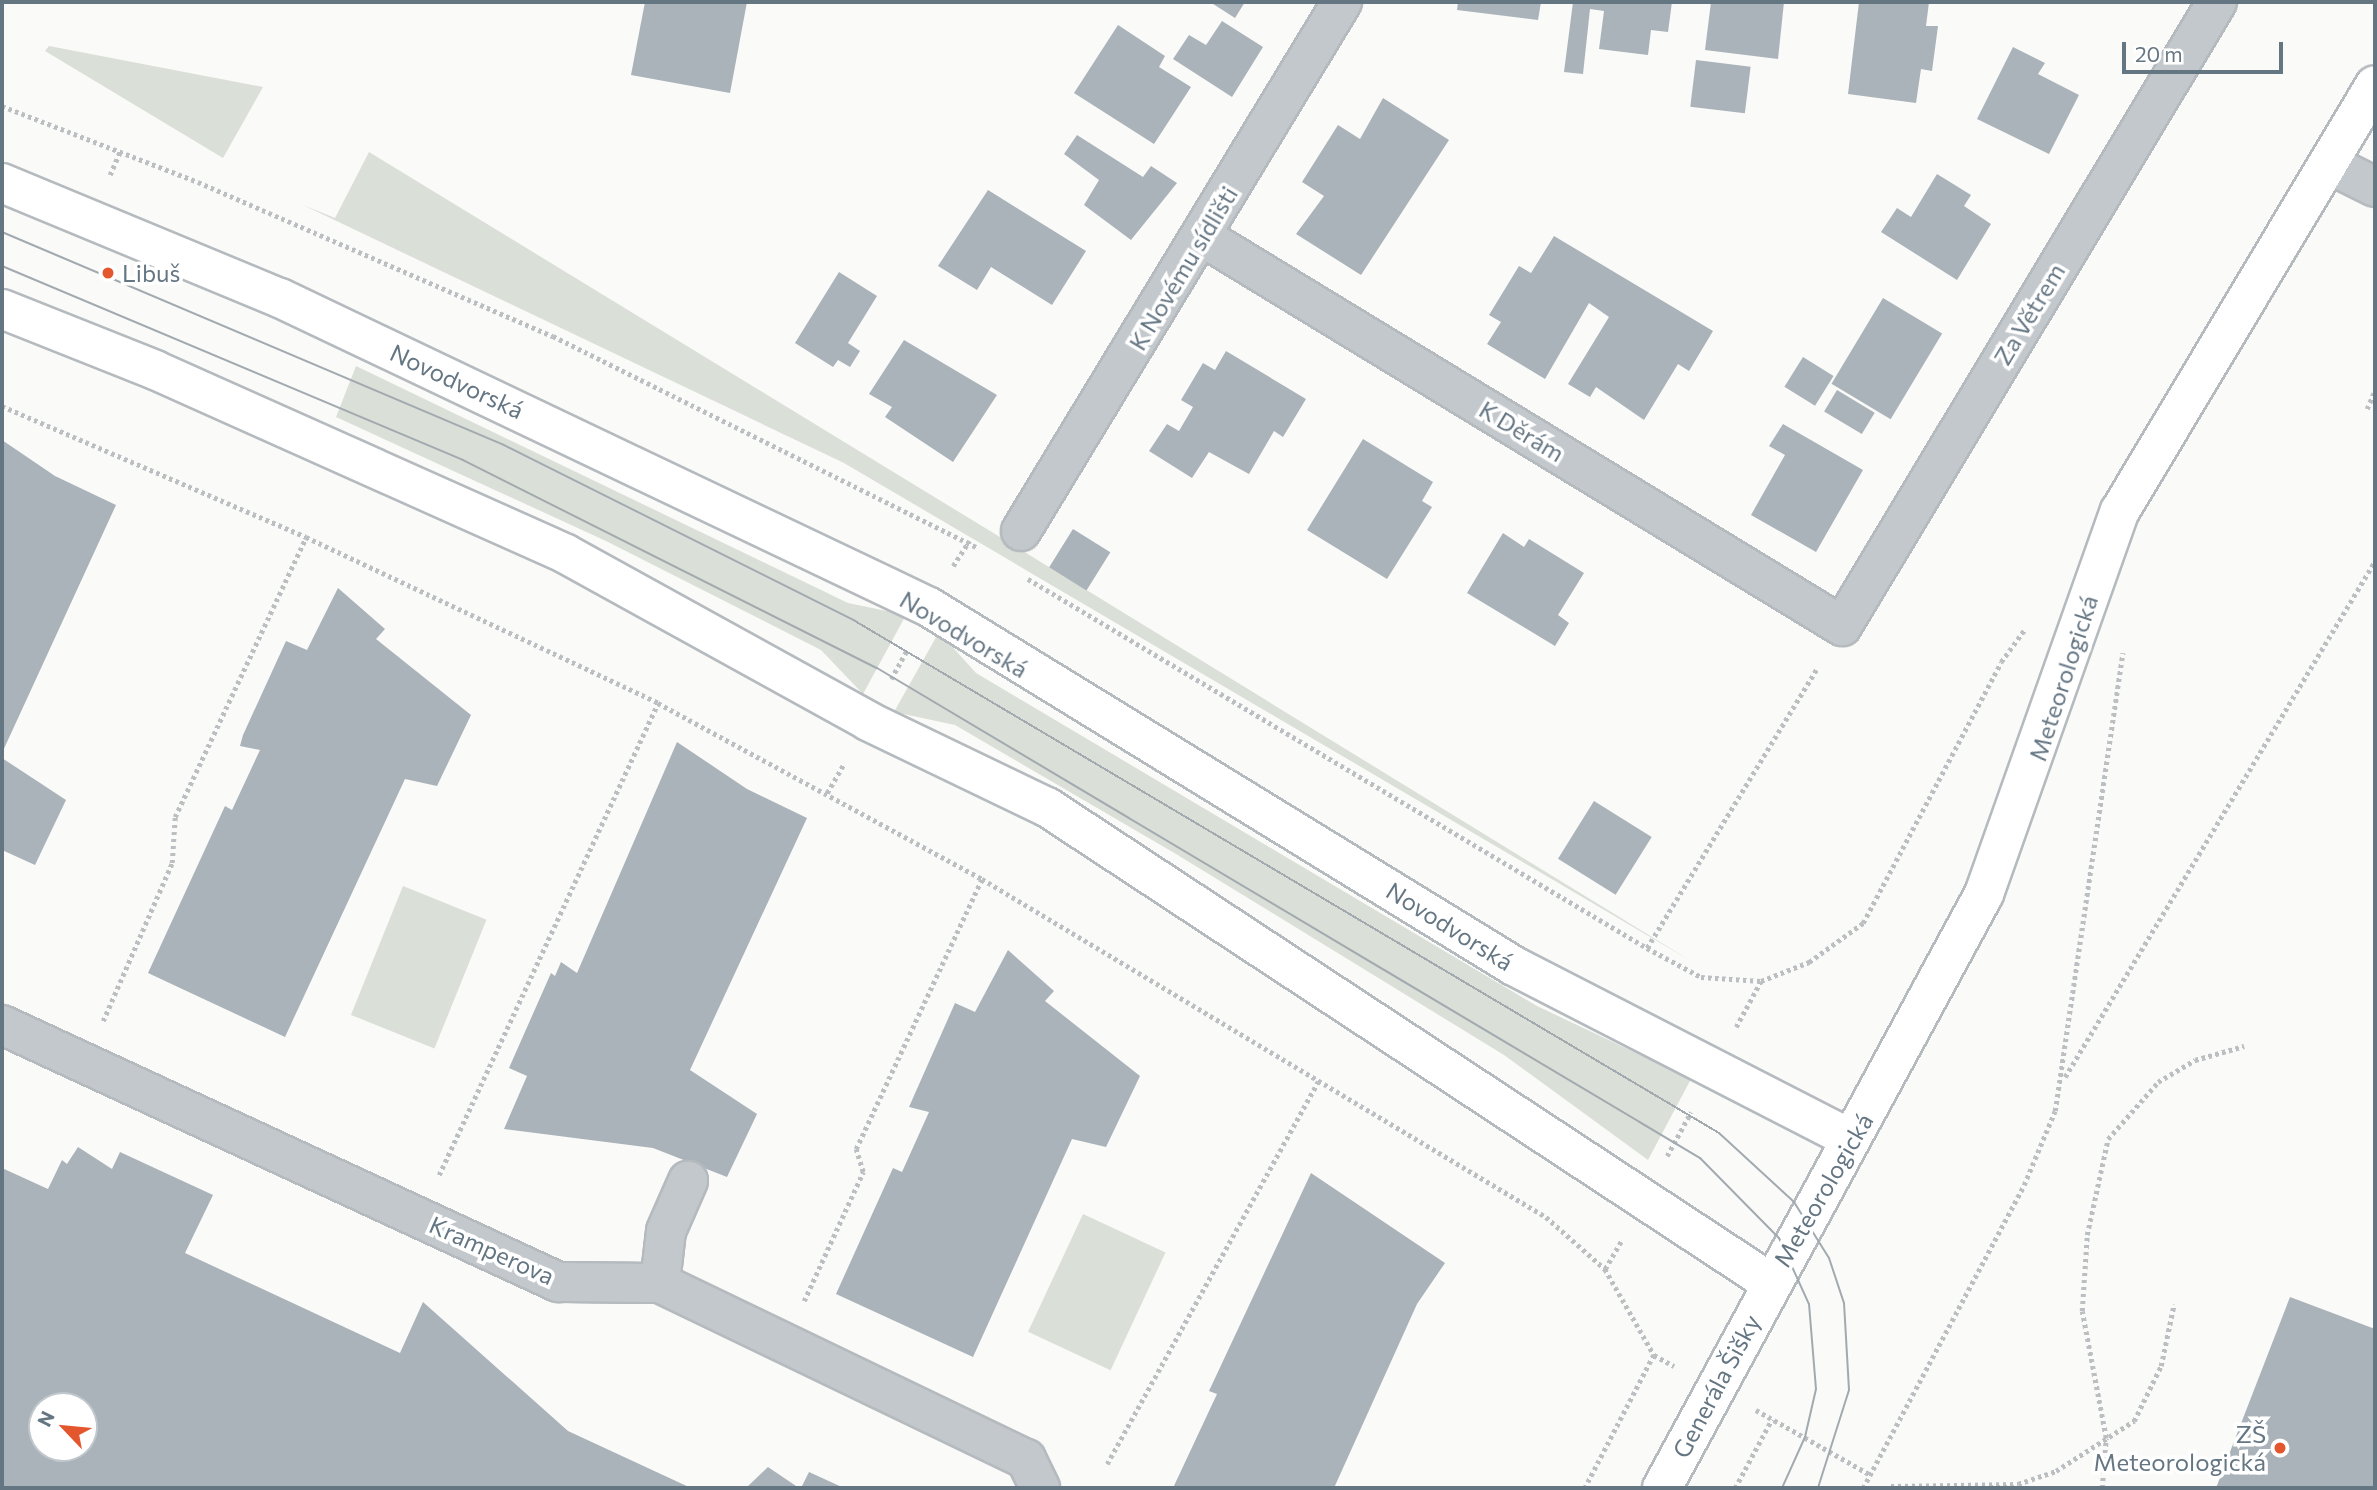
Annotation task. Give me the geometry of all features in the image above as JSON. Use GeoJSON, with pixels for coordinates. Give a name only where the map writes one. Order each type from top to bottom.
{"type":"FeatureCollection","features":[{"type":"Feature","properties":{"kind":"main road","name":"Meteorologická"},"geometry":{"type":"LineString","coordinates":[[1771,1283],[1850,1139],[1905,1051],[1984,894],[2120,511],[2375,85]]}},
{"type":"Feature","properties":{"kind":"main road","name":"Novodvorská"},"geometry":{"type":"LineString","coordinates":[[2,183],[281,298],[929,607],[1514,967],[1716,1065],[1850,1139]]}},
{"type":"Feature","properties":{"kind":"main road"},"geometry":{"type":"LineString","coordinates":[[2,309],[193,386],[566,554],[868,721],[1047,807],[1645,1196],[1771,1283]]}},
{"type":"Feature","properties":{"kind":"main road","name":"Generála Šišky"},"geometry":{"type":"LineString","coordinates":[[1662,1488],[1771,1283]]}},
{"type":"Feature","properties":{"kind":"street","name":"K Novému sídlišti"},"geometry":{"type":"LineString","coordinates":[[1021,531],[1203,237],[1342,2]]}},
{"type":"Feature","properties":{"kind":"street","name":"Za Větrem"},"geometry":{"type":"LineString","coordinates":[[1842,626],[2217,2]]}},
{"type":"Feature","properties":{"kind":"street"},"geometry":{"type":"LineString","coordinates":[[2329,164],[2375,187]]}},
{"type":"Feature","properties":{"kind":"street","name":"K Děrám"},"geometry":{"type":"LineString","coordinates":[[1203,237],[1842,626]]}},
{"type":"Feature","properties":{"kind":"street","name":"Kramperova"},"geometry":{"type":"LineString","coordinates":[[2,1025],[558,1282],[660,1283],[784,1343],[1033,1474]]}},
{"type":"Feature","properties":{"kind":"street"},"geometry":{"type":"LineString","coordinates":[[660,1283],[666,1231],[688,1181]]}},
{"type":"Feature","properties":{"kind":"path"},"geometry":{"type":"LineString","coordinates":[[2,106],[198,182],[553,336],[967,542],[990,556]]}},
{"type":"Feature","properties":{"kind":"path"},"geometry":{"type":"LineString","coordinates":[[2367,409],[2375,390]]}},
{"type":"Feature","properties":{"kind":"path"},"geometry":{"type":"LineString","coordinates":[[2,406],[306,537],[658,703],[982,879],[1546,1217],[1605,1269],[1654,1354],[1871,1475]]}},
{"type":"Feature","properties":{"kind":"path"},"geometry":{"type":"LineString","coordinates":[[84,1063],[172,863],[174,817],[306,537]]}},
{"type":"Feature","properties":{"kind":"path"},"geometry":{"type":"LineString","coordinates":[[827,793],[967,542]]}},
{"type":"Feature","properties":{"kind":"path"},"geometry":{"type":"LineString","coordinates":[[1863,1488],[2028,1177],[2063,1080],[2375,561]]}},
{"type":"Feature","properties":{"kind":"path"},"geometry":{"type":"LineString","coordinates":[[1024,576],[1647,948],[1701,977],[1761,981],[1809,962],[1863,923],[2001,662]]}},
{"type":"Feature","properties":{"kind":"path"},"geometry":{"type":"LineString","coordinates":[[1647,948],[1842,626]]}},
{"type":"Feature","properties":{"kind":"path"},"geometry":{"type":"LineString","coordinates":[[2063,1080],[2124,643]]}},
{"type":"Feature","properties":{"kind":"path"},"geometry":{"type":"LineString","coordinates":[[419,1218],[658,703]]}},
{"type":"Feature","properties":{"kind":"path"},"geometry":{"type":"LineString","coordinates":[[784,1343],[863,1172],[856,1149],[982,879]]}},
{"type":"Feature","properties":{"kind":"path"},"geometry":{"type":"LineString","coordinates":[[1605,1269],[1761,981]]}},
{"type":"Feature","properties":{"kind":"path"},"geometry":{"type":"LineString","coordinates":[[2102,1488],[2106,1438],[2082,1311],[2087,1235],[2108,1139],[2158,1082],[2195,1060],[2244,1046]]}},
{"type":"Feature","properties":{"kind":"path"},"geometry":{"type":"LineString","coordinates":[[1107,1464],[1318,1082]]}},
{"type":"Feature","properties":{"kind":"path"},"geometry":{"type":"LineString","coordinates":[[1891,1486],[2018,1484],[2056,1471],[2134,1421],[2156,1377],[2174,1304]]}},
{"type":"Feature","properties":{"kind":"path"},"geometry":{"type":"LineString","coordinates":[[1585,1488],[1654,1354]]}},
{"type":"Feature","properties":{"kind":"path"},"geometry":{"type":"LineString","coordinates":[[1735,1488],[1772,1419]]}},
{"type":"Feature","properties":{"kind":"shaded area"},"geometry":{"type":"Polygon","coordinates":[[[49,46],[263,87],[223,158],[45,51],[49,46]]]}},
{"type":"Feature","properties":{"kind":"shaded area"},"geometry":{"type":"Polygon","coordinates":[[[369,152],[1691,961],[844,463],[303,205],[335,218],[369,152]]]}},
{"type":"Feature","properties":{"kind":"shaded area"},"geometry":{"type":"Polygon","coordinates":[[[356,366],[848,603],[906,615],[863,694],[821,650],[606,541],[336,417],[356,366]]]}},
{"type":"Feature","properties":{"kind":"shaded area"},"geometry":{"type":"Polygon","coordinates":[[[939,632],[976,673],[1537,1006],[1691,1079],[1648,1160],[1504,1055],[1176,854],[955,725],[894,712],[939,632]]]}},
{"type":"Feature","properties":{"kind":"shaded area"},"geometry":{"type":"Polygon","coordinates":[[[403,886],[486,920],[434,1049],[351,1015],[403,886]]]}},
{"type":"Feature","properties":{"kind":"shaded area"},"geometry":{"type":"Polygon","coordinates":[[[1083,1214],[1165,1252],[1111,1370],[1028,1332],[1083,1214]]]}},
{"type":"Feature","properties":{"kind":"building"},"geometry":{"type":"Polygon","coordinates":[[[645,2],[747,2],[730,93],[631,75],[645,2]]]}},
{"type":"Feature","properties":{"kind":"building"},"geometry":{"type":"Polygon","coordinates":[[[1210,2],[1245,2],[1235,18],[1210,2]]]}},
{"type":"Feature","properties":{"kind":"building"},"geometry":{"type":"Polygon","coordinates":[[[1458,2],[1541,2],[1538,20],[1457,10],[1458,2]]]}},
{"type":"Feature","properties":{"kind":"building"},"geometry":{"type":"Polygon","coordinates":[[[1573,2],[1672,2],[1668,32],[1651,30],[1648,55],[1599,49],[1604,11],[1590,9],[1583,74],[1564,72],[1573,2]]]}},
{"type":"Feature","properties":{"kind":"building"},"geometry":{"type":"Polygon","coordinates":[[[1711,2],[1784,2],[1778,59],[1705,50],[1711,2]]]}},
{"type":"Feature","properties":{"kind":"building"},"geometry":{"type":"Polygon","coordinates":[[[1859,2],[1929,2],[1926,26],[1938,26],[1932,71],[1921,69],[1916,103],[1848,94],[1859,2]]]}},
{"type":"Feature","properties":{"kind":"building"},"geometry":{"type":"Polygon","coordinates":[[[1222,21],[1263,47],[1232,97],[1173,59],[1189,35],[1206,45],[1222,21]]]}},
{"type":"Feature","properties":{"kind":"building"},"geometry":{"type":"Polygon","coordinates":[[[1118,25],[1165,56],[1159,67],[1191,87],[1154,144],[1074,93],[1118,25]]]}},
{"type":"Feature","properties":{"kind":"building"},"geometry":{"type":"Polygon","coordinates":[[[2013,47],[2045,63],[2038,74],[2079,95],[2049,154],[1977,119],[2013,47]]]}},
{"type":"Feature","properties":{"kind":"building"},"geometry":{"type":"Polygon","coordinates":[[[1696,60],[1751,67],[1745,113],[1690,107],[1696,60]]]}},
{"type":"Feature","properties":{"kind":"building"},"geometry":{"type":"Polygon","coordinates":[[[1383,98],[1449,140],[1361,275],[1296,234],[1324,196],[1302,182],[1338,125],[1360,139],[1383,98]]]}},
{"type":"Feature","properties":{"kind":"building"},"geometry":{"type":"Polygon","coordinates":[[[1077,135],[1143,177],[1151,166],[1177,183],[1131,240],[1084,205],[1099,180],[1064,154],[1077,135]]]}},
{"type":"Feature","properties":{"kind":"building"},"geometry":{"type":"Polygon","coordinates":[[[1937,174],[1971,195],[1964,206],[1991,224],[1957,280],[1881,232],[1897,208],[1911,217],[1937,174]]]}},
{"type":"Feature","properties":{"kind":"building"},"geometry":{"type":"Polygon","coordinates":[[[988,190],[1086,251],[1052,305],[991,267],[977,290],[938,266],[988,190]]]}},
{"type":"Feature","properties":{"kind":"building"},"geometry":{"type":"Polygon","coordinates":[[[1554,236],[1713,331],[1689,371],[1678,364],[1644,420],[1596,387],[1590,397],[1568,384],[1609,317],[1589,303],[1545,379],[1487,344],[1501,322],[1489,315],[1519,266],[1531,273],[1554,236]]]}},
{"type":"Feature","properties":{"kind":"building"},"geometry":{"type":"Polygon","coordinates":[[[839,272],[877,296],[848,343],[860,351],[850,367],[838,360],[833,367],[795,343],[839,272]]]}},
{"type":"Feature","properties":{"kind":"building"},"geometry":{"type":"Polygon","coordinates":[[[1883,298],[1942,334],[1891,419],[1831,384],[1883,298]]]}},
{"type":"Feature","properties":{"kind":"building"},"geometry":{"type":"Polygon","coordinates":[[[904,340],[997,395],[953,462],[885,417],[892,407],[869,394],[904,340]]]}},
{"type":"Feature","properties":{"kind":"building"},"geometry":{"type":"Polygon","coordinates":[[[1226,351],[1306,399],[1283,437],[1274,431],[1249,474],[1209,452],[1192,478],[1149,451],[1167,424],[1179,431],[1193,407],[1181,400],[1203,363],[1215,370],[1226,351]]]}},
{"type":"Feature","properties":{"kind":"building"},"geometry":{"type":"Polygon","coordinates":[[[1803,357],[1834,376],[1815,406],[1784,387],[1803,357]]]}},
{"type":"Feature","properties":{"kind":"building"},"geometry":{"type":"Polygon","coordinates":[[[1837,390],[1875,413],[1862,434],[1824,411],[1837,390]]]}},
{"type":"Feature","properties":{"kind":"building"},"geometry":{"type":"Polygon","coordinates":[[[1783,424],[1863,470],[1816,552],[1751,515],[1785,455],[1769,446],[1783,424]]]}},
{"type":"Feature","properties":{"kind":"building"},"geometry":{"type":"Polygon","coordinates":[[[1363,439],[1433,482],[1422,501],[1432,507],[1387,579],[1307,530],[1363,439]]]}},
{"type":"Feature","properties":{"kind":"building"},"geometry":{"type":"Polygon","coordinates":[[[2,440],[55,476],[116,505],[2,753],[2,440]]]}},
{"type":"Feature","properties":{"kind":"building"},"geometry":{"type":"Polygon","coordinates":[[[1073,529],[1110,552],[1086,590],[1049,567],[1073,529]]]}},
{"type":"Feature","properties":{"kind":"building"},"geometry":{"type":"Polygon","coordinates":[[[1503,533],[1524,547],[1529,539],[1584,573],[1558,615],[1569,623],[1555,646],[1467,593],[1503,533]]]}},
{"type":"Feature","properties":{"kind":"building"},"geometry":{"type":"Polygon","coordinates":[[[338,588],[385,629],[376,639],[471,715],[437,786],[405,779],[285,1037],[148,973],[225,806],[232,810],[260,750],[240,746],[286,641],[307,650],[338,588]]]}},
{"type":"Feature","properties":{"kind":"building"},"geometry":{"type":"Polygon","coordinates":[[[677,742],[747,789],[807,818],[690,1070],[757,1114],[727,1177],[653,1148],[504,1129],[527,1076],[509,1068],[551,973],[555,976],[561,962],[577,973],[677,742]]]}},
{"type":"Feature","properties":{"kind":"building"},"geometry":{"type":"Polygon","coordinates":[[[2,758],[66,800],[35,865],[2,850],[2,758]]]}},
{"type":"Feature","properties":{"kind":"building"},"geometry":{"type":"Polygon","coordinates":[[[1594,801],[1652,837],[1616,895],[1558,859],[1594,801]]]}},
{"type":"Feature","properties":{"kind":"building"},"geometry":{"type":"Polygon","coordinates":[[[1008,950],[1054,991],[1045,1001],[1140,1076],[1106,1147],[1072,1139],[973,1357],[836,1294],[893,1168],[902,1172],[929,1112],[909,1107],[955,1003],[975,1012],[1008,950]]]}},
{"type":"Feature","properties":{"kind":"building"},"geometry":{"type":"Polygon","coordinates":[[[78,1147],[112,1169],[120,1152],[213,1195],[185,1253],[400,1353],[423,1302],[568,1431],[691,1488],[2,1488],[2,1168],[48,1189],[62,1160],[67,1164],[78,1147]]]}},
{"type":"Feature","properties":{"kind":"building"},"geometry":{"type":"Polygon","coordinates":[[[1311,1173],[1445,1263],[1417,1304],[1334,1488],[1173,1488],[1217,1394],[1209,1391],[1311,1173]]]}},
{"type":"Feature","properties":{"kind":"building"},"geometry":{"type":"Polygon","coordinates":[[[2290,1297],[2375,1329],[2375,1488],[2216,1488],[2290,1297]]]}},
{"type":"Feature","properties":{"kind":"building"},"geometry":{"type":"Polygon","coordinates":[[[768,1467],[799,1488],[746,1488],[768,1467]]]}},
{"type":"Feature","properties":{"kind":"building"},"geometry":{"type":"Polygon","coordinates":[[[809,1472],[844,1488],[801,1488],[809,1472]]]}},
{"type":"Feature","properties":{"kind":"tram line"},"geometry":{"type":"LineString","coordinates":[[2,232],[504,445],[855,621],[1719,1133],[1794,1202],[1829,1258],[1844,1303],[1849,1390],[1818,1488]]}},
{"type":"Feature","properties":{"kind":"tram line"},"geometry":{"type":"LineString","coordinates":[[2,266],[463,460],[877,668],[1700,1158],[1779,1238],[1809,1304],[1816,1389],[1805,1437],[1782,1488]]}},
{"type":"Feature","properties":{"kind":"place","name":"Libuš"},"geometry":{"type":"Point","coordinates":[108,273]}},
{"type":"Feature","properties":{"kind":"place","name":"ZŠ Meteorologická"},"geometry":{"type":"Point","coordinates":[2280,1448]}}]}
